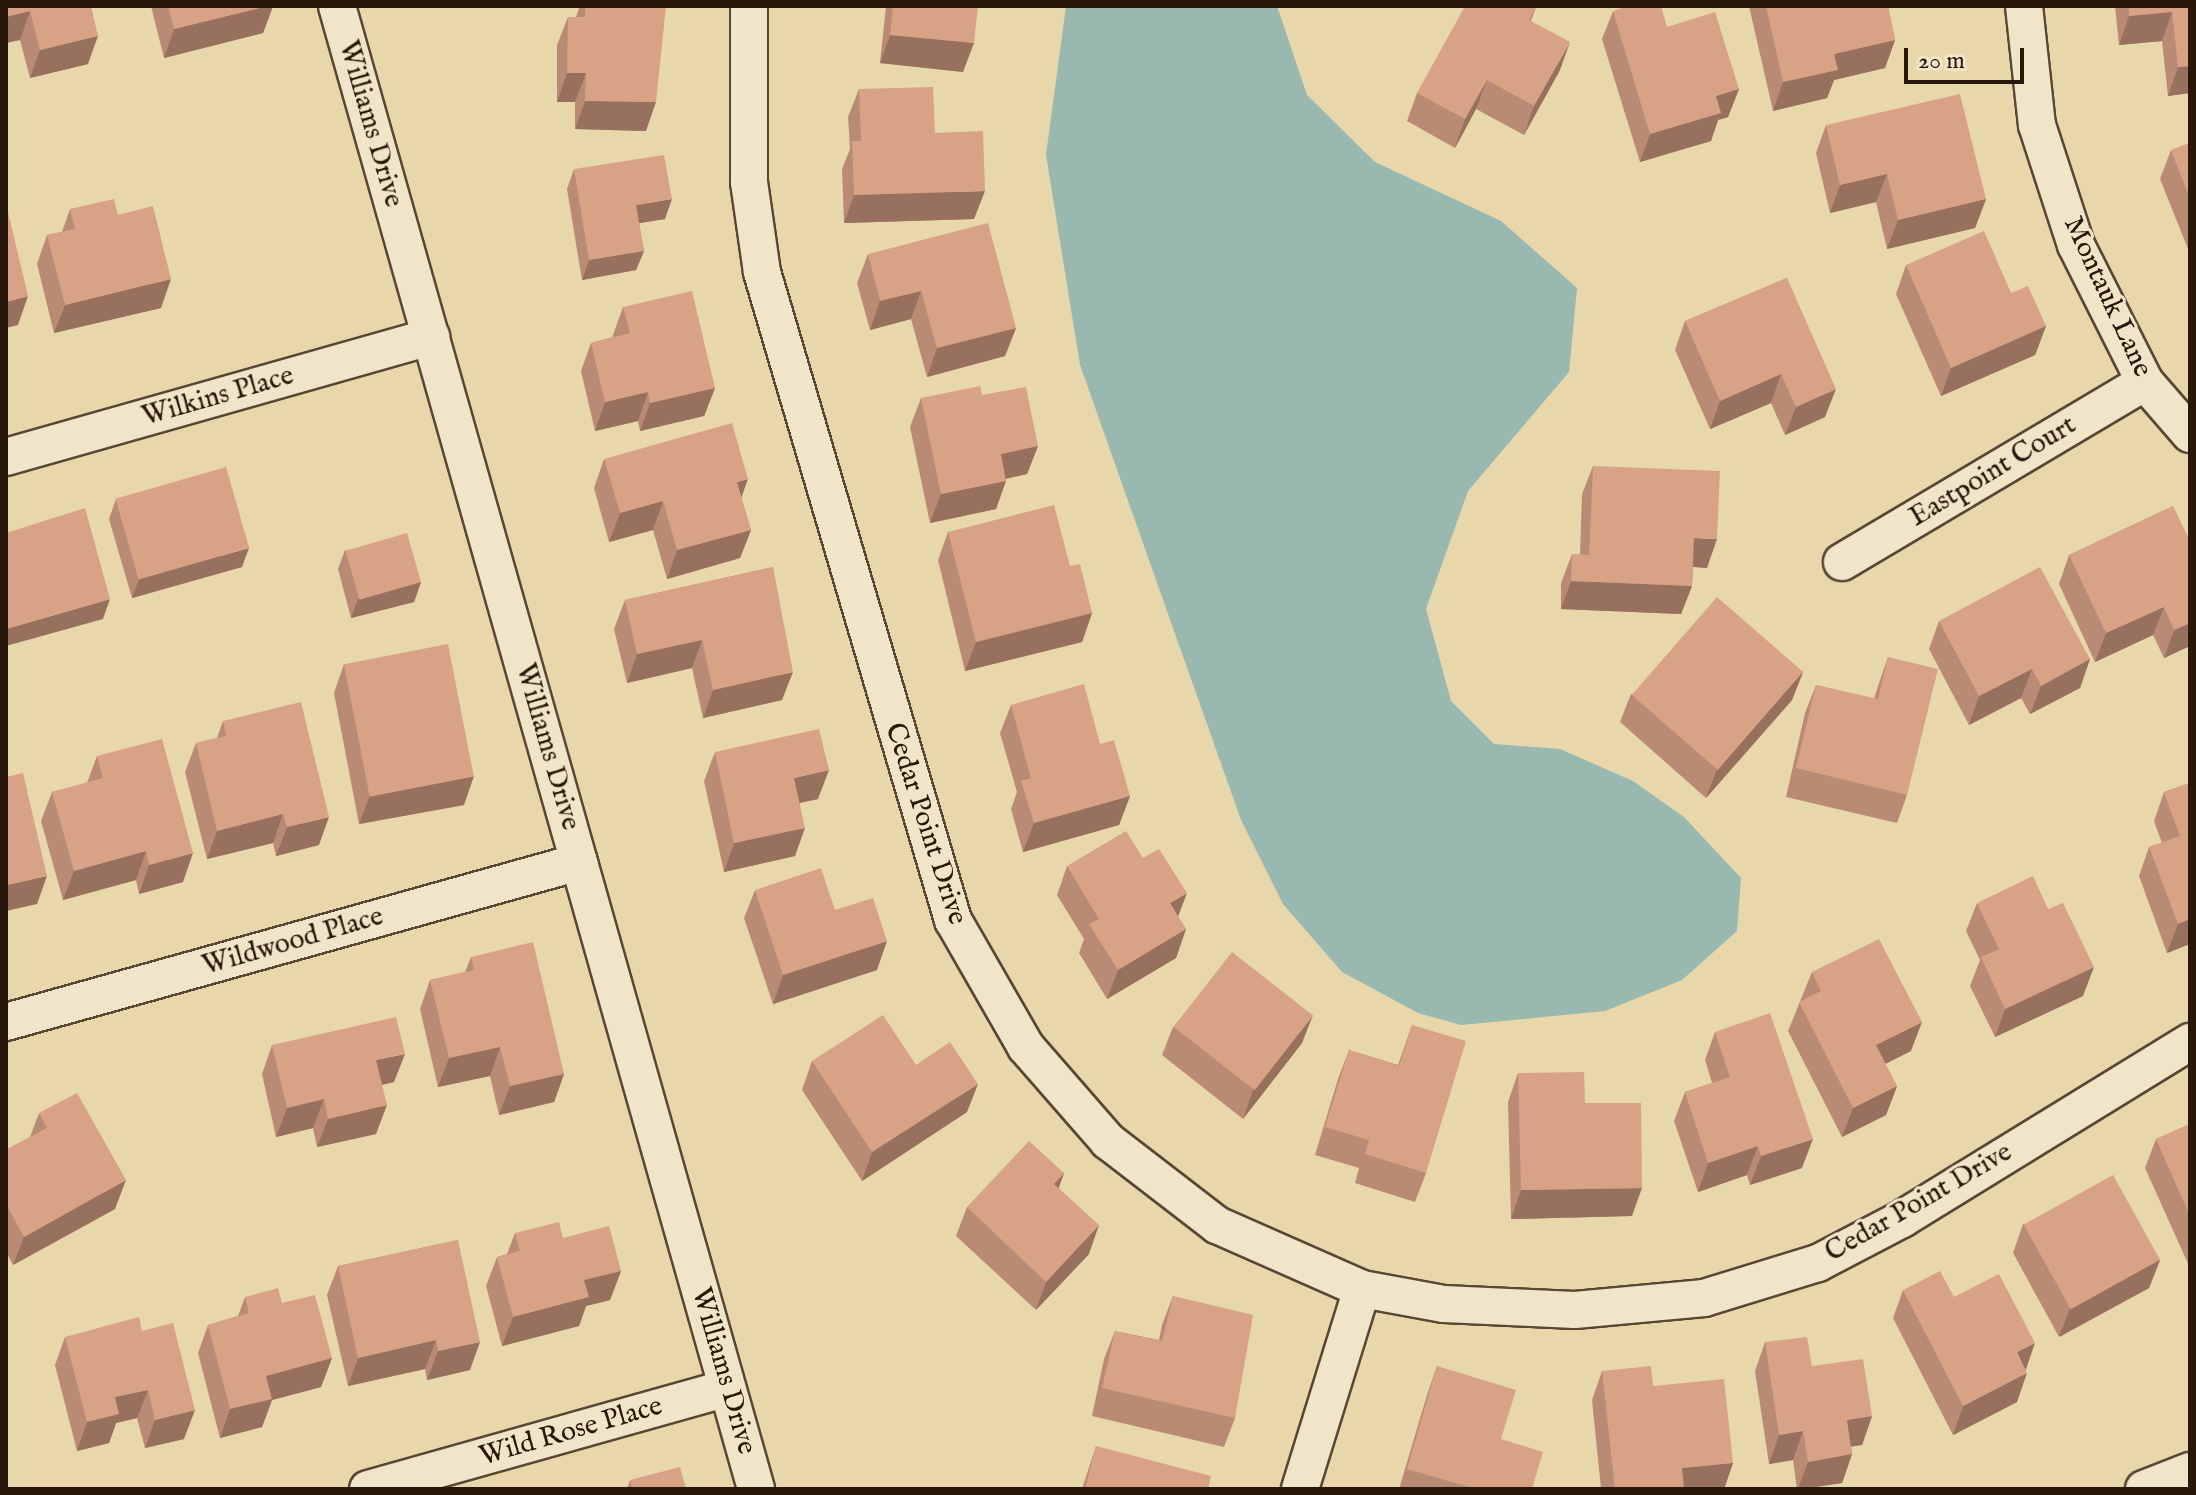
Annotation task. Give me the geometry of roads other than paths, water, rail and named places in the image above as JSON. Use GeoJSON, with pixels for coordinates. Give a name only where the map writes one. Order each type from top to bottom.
{"type":"FeatureCollection","features":[{"type":"Feature","properties":{"kind":"street","name":"Williams Drive"},"geometry":{"type":"LineString","coordinates":[[337,6],[756,1489]]}},
{"type":"Feature","properties":{"kind":"street","name":"Cedar Point Drive"},"geometry":{"type":"LineString","coordinates":[[749,6],[749,182],[762,272],[953,920],[1026,1047],[1108,1141],[1217,1225],[1362,1289],[1444,1304],[1575,1310],[1704,1298],[1818,1263],[1902,1219],[2190,1042]]}},
{"type":"Feature","properties":{"kind":"street","name":"Montauk Lane"},"geometry":{"type":"LineString","coordinates":[[2024,6],[2037,125],[2076,245],[2145,382],[2190,434]]}},
{"type":"Feature","properties":{"kind":"street","name":"Wilkins Place"},"geometry":{"type":"LineString","coordinates":[[6,457],[431,337]]}},
{"type":"Feature","properties":{"kind":"street","name":"Eastpoint Court"},"geometry":{"type":"LineString","coordinates":[[1842,562],[2145,382]]}},
{"type":"Feature","properties":{"kind":"street","name":"Wildwood Place"},"geometry":{"type":"LineString","coordinates":[[6,1022],[579,862]]}},
{"type":"Feature","properties":{"kind":"street"},"geometry":{"type":"LineString","coordinates":[[1300,1489],[1362,1289]]}},
{"type":"Feature","properties":{"kind":"street","name":"Wild Rose Place"},"geometry":{"type":"LineString","coordinates":[[368,1489],[727,1388]]}},
{"type":"Feature","properties":{"kind":"street"},"geometry":{"type":"LineString","coordinates":[[2144,1489],[2190,1471]]}},
{"type":"Feature","properties":{"kind":"water"},"geometry":{"type":"Polygon","coordinates":[[[1066,6],[1277,6],[1307,95],[1375,162],[1501,221],[1577,288],[1569,372],[1468,491],[1426,609],[1451,701],[1494,744],[1560,749],[1633,781],[1684,817],[1741,878],[1737,931],[1682,980],[1605,1011],[1461,1025],[1418,1013],[1342,972],[1283,904],[1241,820],[1080,365],[1046,155],[1066,6]]]}}]}
